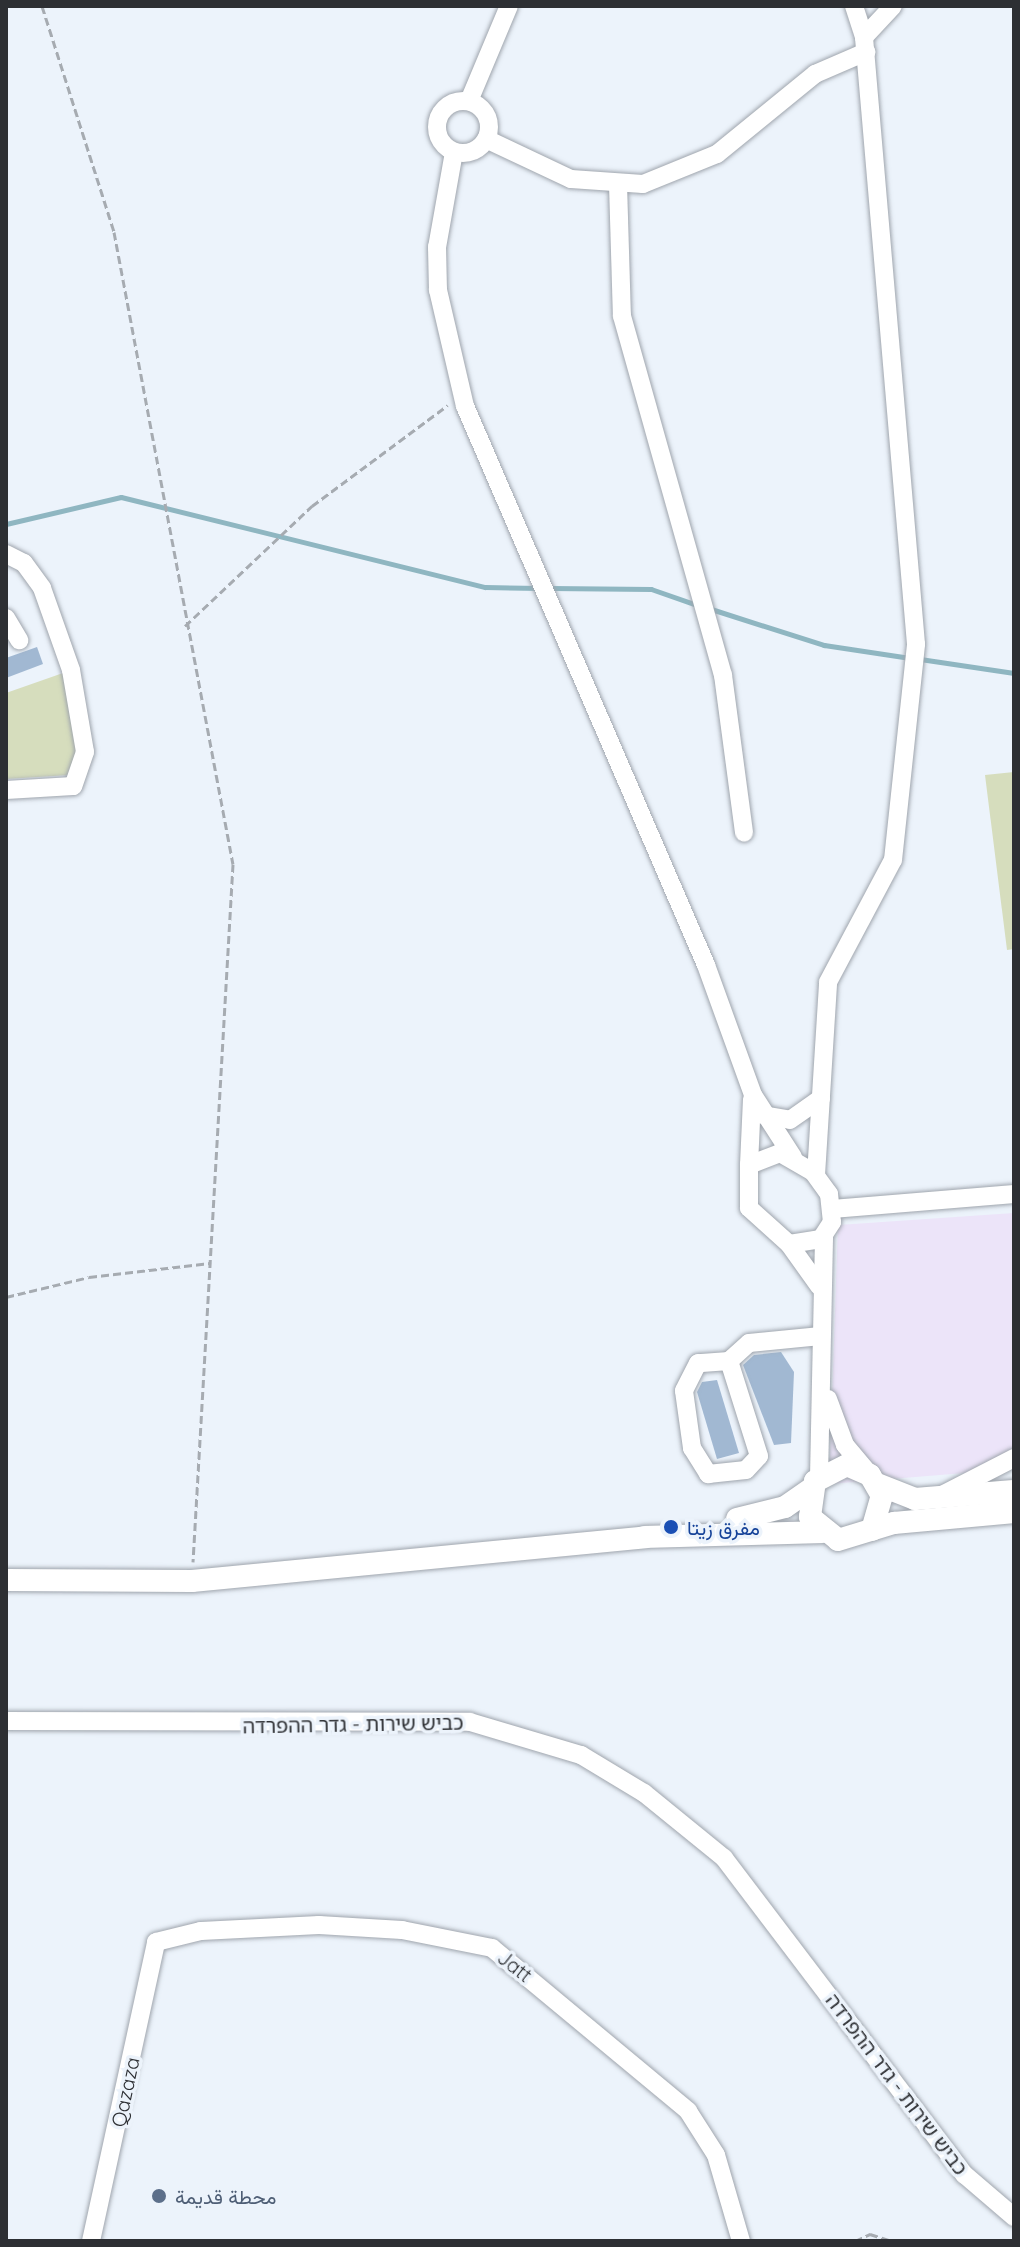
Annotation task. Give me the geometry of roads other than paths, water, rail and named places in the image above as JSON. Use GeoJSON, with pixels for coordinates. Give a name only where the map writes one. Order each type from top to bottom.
{"type":"FeatureCollection","features":[{"type":"Feature","properties":{"kind":"main road"},"geometry":{"type":"LineString","coordinates":[[645,1537],[768,1513],[847,1465],[874,1480],[935,1498],[1014,1491]]}},
{"type":"Feature","properties":{"kind":"main road"},"geometry":{"type":"LineString","coordinates":[[872,1530],[882,1508],[874,1480]]}},
{"type":"Feature","properties":{"kind":"main road"},"geometry":{"type":"LineString","coordinates":[[815,1483],[810,1517],[822,1532]]}},
{"type":"Feature","properties":{"kind":"main road"},"geometry":{"type":"LineString","coordinates":[[6,1580],[192,1581],[645,1537],[822,1532],[850,1540],[872,1530],[1014,1512]]}},
{"type":"Feature","properties":{"kind":"street"},"geometry":{"type":"LineString","coordinates":[[469,101],[509,6]]}},
{"type":"Feature","properties":{"kind":"street"},"geometry":{"type":"LineString","coordinates":[[816,1175],[828,982],[893,860],[916,644],[865,44],[854,6]]}},
{"type":"Feature","properties":{"kind":"street"},"geometry":{"type":"LineString","coordinates":[[486,139],[571,179],[643,184],[717,154],[815,74],[865,44],[893,6]]}},
{"type":"Feature","properties":{"kind":"street"},"geometry":{"type":"LineString","coordinates":[[469,101],[486,114],[486,139],[473,152],[454,152],[441,142],[438,118],[449,105],[469,101]]}},
{"type":"Feature","properties":{"kind":"street"},"geometry":{"type":"LineString","coordinates":[[454,152],[437,247],[438,290],[461,396],[706,965],[763,1115],[793,1157],[816,1175],[832,1209],[824,1236],[820,1288],[823,1381],[815,1483]]}},
{"type":"Feature","properties":{"kind":"street"},"geometry":{"type":"LineString","coordinates":[[618,184],[622,316],[723,675],[744,833]]}},
{"type":"Feature","properties":{"kind":"street"},"geometry":{"type":"LineString","coordinates":[[6,554],[24,563],[42,588],[71,670],[85,752],[73,786],[6,790]]}},
{"type":"Feature","properties":{"kind":"street"},"geometry":{"type":"LineString","coordinates":[[6,618],[19,640]]}},
{"type":"Feature","properties":{"kind":"street"},"geometry":{"type":"LineString","coordinates":[[751,1088],[749,1208],[789,1244],[820,1288]]}},
{"type":"Feature","properties":{"kind":"street"},"geometry":{"type":"LineString","coordinates":[[763,1115],[790,1120],[821,1098]]}},
{"type":"Feature","properties":{"kind":"street"},"geometry":{"type":"LineString","coordinates":[[749,1165],[768,1153],[793,1157]]}},
{"type":"Feature","properties":{"kind":"street"},"geometry":{"type":"LineString","coordinates":[[832,1209],[1014,1194]]}},
{"type":"Feature","properties":{"kind":"street"},"geometry":{"type":"LineString","coordinates":[[789,1244],[824,1236]]}},
{"type":"Feature","properties":{"kind":"street"},"geometry":{"type":"LineString","coordinates":[[729,1361],[759,1456],[746,1470],[708,1474],[692,1448],[684,1391],[698,1363],[729,1361],[749,1343],[821,1336]]}},
{"type":"Feature","properties":{"kind":"street"},"geometry":{"type":"LineString","coordinates":[[823,1381],[845,1445],[874,1480]]}},
{"type":"Feature","properties":{"kind":"street"},"geometry":{"type":"LineString","coordinates":[[935,1498],[1014,1458]]}},
{"type":"Feature","properties":{"kind":"street","name":"כביש שירות - גדר ההפרדה"},"geometry":{"type":"LineString","coordinates":[[6,1721],[470,1722],[581,1755],[656,1801],[724,1858],[965,2175],[1014,2217]]}},
{"type":"Feature","properties":{"kind":"street","name":"Jatt"},"geometry":{"type":"LineString","coordinates":[[156,1942],[201,1931],[319,1925],[402,1930],[492,1948],[688,2111],[716,2155],[741,2241]]}},
{"type":"Feature","properties":{"kind":"street","name":"Qazaza"},"geometry":{"type":"LineString","coordinates":[[91,2241],[156,1942]]}},
{"type":"Feature","properties":{"kind":"waterway"},"geometry":{"type":"LineString","coordinates":[[6,524],[121,497],[485,587],[540,588]]}},
{"type":"Feature","properties":{"kind":"waterway"},"geometry":{"type":"LineString","coordinates":[[550,588],[651,589],[697,605]]}},
{"type":"Feature","properties":{"kind":"waterway"},"geometry":{"type":"LineString","coordinates":[[711,609],[824,645],[910,658]]}},
{"type":"Feature","properties":{"kind":"waterway"},"geometry":{"type":"LineString","coordinates":[[920,659],[1014,673]]}},
{"type":"Feature","properties":{"kind":"place","name":"مفرق زيتا"},"geometry":{"type":"Point","coordinates":[671,1527]}},
{"type":"Feature","properties":{"kind":"place","name":"محطة قديمة"},"geometry":{"type":"Point","coordinates":[159,2196]}}]}
